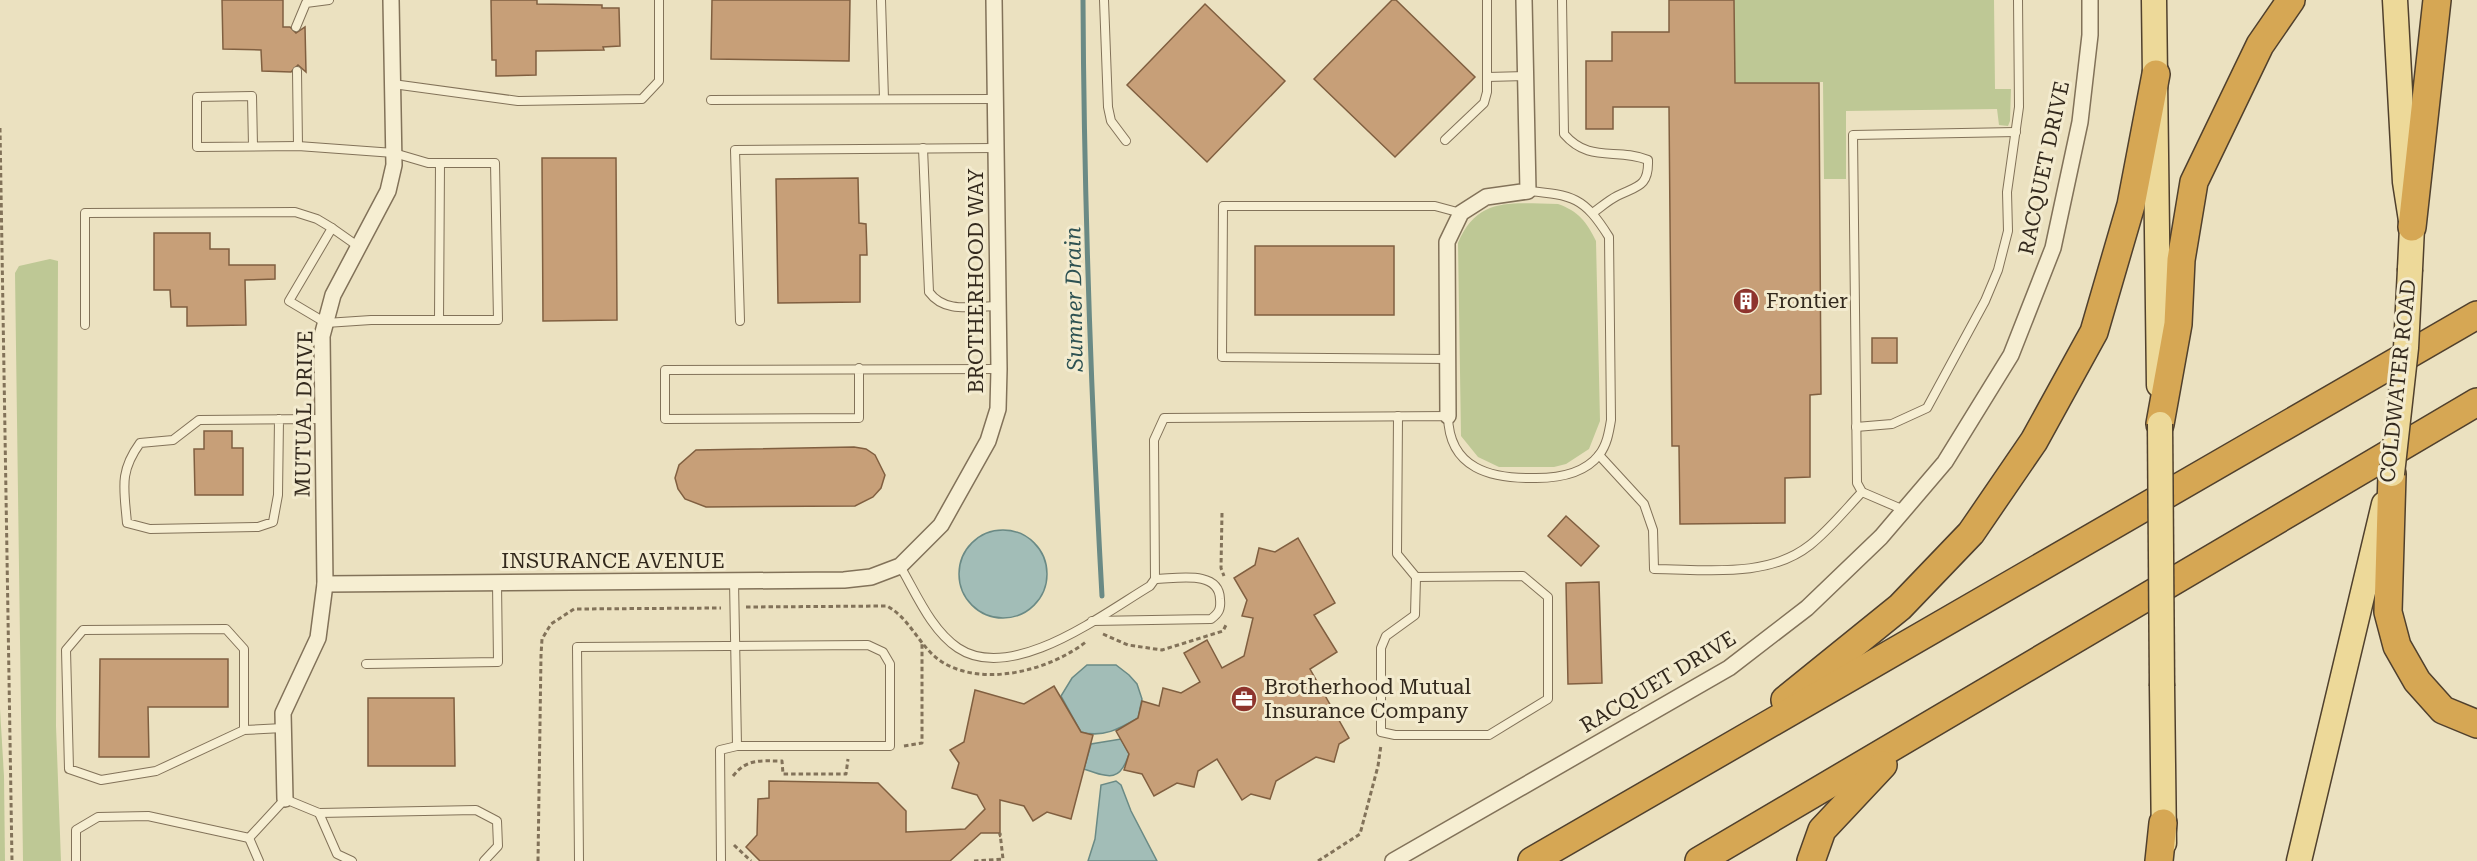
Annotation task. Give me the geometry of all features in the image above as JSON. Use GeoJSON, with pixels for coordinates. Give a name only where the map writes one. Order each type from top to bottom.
{"type":"FeatureCollection","features":[{"type":"Feature","properties":{"kind":"highway"},"geometry":{"type":"LineString","coordinates":[[2160,424],[2178,324],[2181,261],[2194,182],[2260,45],[2291,0]]}},
{"type":"Feature","properties":{"kind":"highway"},"geometry":{"type":"LineString","coordinates":[[2412,227],[2437,0]]}},
{"type":"Feature","properties":{"kind":"highway"},"geometry":{"type":"LineString","coordinates":[[1717,754],[1900,608],[1971,533],[2034,441],[2094,332],[2131,205],[2156,74]]}},
{"type":"Feature","properties":{"kind":"highway"},"geometry":{"type":"LineString","coordinates":[[1532,861],[2477,315]]}},
{"type":"Feature","properties":{"kind":"highway"},"geometry":{"type":"LineString","coordinates":[[1699,861],[2477,402]]}},
{"type":"Feature","properties":{"kind":"highway"},"geometry":{"type":"LineString","coordinates":[[2445,420],[2477,416]]}},
{"type":"Feature","properties":{"kind":"highway"},"geometry":{"type":"LineString","coordinates":[[2392,474],[2379,563],[2397,646],[2417,681],[2443,710],[2477,724]]}},
{"type":"Feature","properties":{"kind":"highway"},"geometry":{"type":"LineString","coordinates":[[1811,861],[1822,830],[1872,773],[1934,723]]}},
{"type":"Feature","properties":{"kind":"highway"},"geometry":{"type":"LineString","coordinates":[[2159,861],[2163,823]]}},
{"type":"Feature","properties":{"kind":"main road"},"geometry":{"type":"LineString","coordinates":[[2154,0],[2164,861]]}},
{"type":"Feature","properties":{"kind":"main road","name":"COLDWATER ROAD"},"geometry":{"type":"LineString","coordinates":[[2392,474],[2406,348],[2412,227],[2405,182],[2395,0]]}},
{"type":"Feature","properties":{"kind":"main road"},"geometry":{"type":"LineString","coordinates":[[2299,861],[2379,563]]}},
{"type":"Feature","properties":{"kind":"street","name":"MUTUAL DRIVE"},"geometry":{"type":"LineString","coordinates":[[285,799],[283,713],[318,638],[325,584],[322,336],[333,295],[388,191],[394,153],[391,0]]}},
{"type":"Feature","properties":{"kind":"street","name":"BROTHERHOOD WAY"},"geometry":{"type":"LineString","coordinates":[[900,566],[941,525],[988,441],[998,409],[994,0]]}},
{"type":"Feature","properties":{"kind":"street"},"geometry":{"type":"LineString","coordinates":[[1448,416],[1447,242],[1461,213],[1486,196],[1528,191],[1524,0]]}},
{"type":"Feature","properties":{"kind":"street","name":"RACQUET DRIVE"},"geometry":{"type":"LineString","coordinates":[[1393,861],[1729,668],[1808,608],[1881,537],[1945,462],[2011,355],[2053,248],[2080,122],[2090,35],[2090,0]]}},
{"type":"Feature","properties":{"kind":"street","name":"INSURANCE AVENUE"},"geometry":{"type":"LineString","coordinates":[[325,584],[844,580],[871,577],[900,566]]}},
{"type":"Feature","properties":{"kind":"lane"},"geometry":{"type":"LineString","coordinates":[[296,27],[306,3],[329,0]]}},
{"type":"Feature","properties":{"kind":"lane"},"geometry":{"type":"LineString","coordinates":[[393,84],[518,101],[642,99],[659,81],[659,0]]}},
{"type":"Feature","properties":{"kind":"lane"},"geometry":{"type":"LineString","coordinates":[[882,0],[884,99]]}},
{"type":"Feature","properties":{"kind":"lane"},"geometry":{"type":"LineString","coordinates":[[1104,0],[1108,107],[1111,121],[1126,141]]}},
{"type":"Feature","properties":{"kind":"lane"},"geometry":{"type":"LineString","coordinates":[[1445,140],[1484,103],[1487,77],[1487,0]]}},
{"type":"Feature","properties":{"kind":"lane"},"geometry":{"type":"LineString","coordinates":[[1562,0],[1564,134],[1573,145],[1591,153],[1633,154],[1648,160],[1648,174],[1639,187],[1616,197],[1594,212]]}},
{"type":"Feature","properties":{"kind":"lane"},"geometry":{"type":"LineString","coordinates":[[1856,427],[1892,424],[1927,408],[1985,301],[1998,270],[2008,231],[2007,192],[2019,107],[2018,0]]}},
{"type":"Feature","properties":{"kind":"lane"},"geometry":{"type":"LineString","coordinates":[[297,71],[298,146]]}},
{"type":"Feature","properties":{"kind":"lane"},"geometry":{"type":"LineString","coordinates":[[1487,77],[1527,76]]}},
{"type":"Feature","properties":{"kind":"lane"},"geometry":{"type":"LineString","coordinates":[[253,146],[252,96],[197,97],[197,147],[298,146],[394,153],[440,163],[495,163],[498,320],[326,323],[289,301],[332,228]]}},
{"type":"Feature","properties":{"kind":"lane"},"geometry":{"type":"LineString","coordinates":[[711,100],[995,99]]}},
{"type":"Feature","properties":{"kind":"lane"},"geometry":{"type":"LineString","coordinates":[[1904,510],[1862,492],[1857,483],[1853,135],[2016,132]]}},
{"type":"Feature","properties":{"kind":"lane"},"geometry":{"type":"LineString","coordinates":[[923,148],[928,292],[936,302],[948,307],[998,306]]}},
{"type":"Feature","properties":{"kind":"lane"},"geometry":{"type":"LineString","coordinates":[[740,321],[735,150],[996,148]]}},
{"type":"Feature","properties":{"kind":"lane"},"geometry":{"type":"LineString","coordinates":[[439,320],[440,163]]}},
{"type":"Feature","properties":{"kind":"lane"},"geometry":{"type":"LineString","coordinates":[[900,566],[937,629],[958,649],[988,658],[1018,657],[1045,646],[1091,621],[1150,586],[1155,579],[1154,440],[1164,418],[1448,416],[1453,445],[1465,460],[1482,472],[1498,477],[1556,478],[1572,473],[1599,455],[1608,439],[1611,420],[1609,237],[1594,212],[1566,194],[1528,191]]}},
{"type":"Feature","properties":{"kind":"lane"},"geometry":{"type":"LineString","coordinates":[[1448,359],[1222,357],[1223,206],[1435,206],[1461,213]]}},
{"type":"Feature","properties":{"kind":"lane"},"geometry":{"type":"LineString","coordinates":[[85,325],[85,213],[295,212],[317,219],[359,247]]}},
{"type":"Feature","properties":{"kind":"lane"},"geometry":{"type":"LineString","coordinates":[[859,368],[859,418],[665,419],[664,370],[859,368],[999,369]]}},
{"type":"Feature","properties":{"kind":"lane"},"geometry":{"type":"LineString","coordinates":[[1398,416],[1397,554],[1416,577],[1415,615],[1400,629],[1386,636],[1381,648],[1381,732],[1395,735],[1489,735],[1548,699],[1548,597],[1523,576],[1416,577]]}},
{"type":"Feature","properties":{"kind":"lane"},"geometry":{"type":"LineString","coordinates":[[279,419],[278,495],[273,522],[258,527],[150,529],[126,523],[123,476],[128,460],[140,443],[173,440],[199,420],[279,419],[323,419]]}},
{"type":"Feature","properties":{"kind":"lane"},"geometry":{"type":"LineString","coordinates":[[1599,455],[1644,504],[1653,530],[1653,569],[1746,569],[1780,562],[1810,545],[1862,492]]}},
{"type":"Feature","properties":{"kind":"lane"},"geometry":{"type":"LineString","coordinates":[[1091,621],[1211,619],[1218,614],[1220,594],[1215,585],[1205,578],[1155,579]]}},
{"type":"Feature","properties":{"kind":"lane"},"geometry":{"type":"LineString","coordinates":[[734,581],[736,746]]}},
{"type":"Feature","properties":{"kind":"lane"},"geometry":{"type":"LineString","coordinates":[[366,664],[498,662],[497,583]]}},
{"type":"Feature","properties":{"kind":"lane"},"geometry":{"type":"LineString","coordinates":[[244,730],[244,649],[226,629],[83,630],[66,650],[69,769],[101,780],[156,771],[244,730],[283,728]]}},
{"type":"Feature","properties":{"kind":"lane"},"geometry":{"type":"LineString","coordinates":[[579,861],[577,647],[868,645],[883,652],[890,664],[890,746],[736,746],[720,750],[721,861]]}},
{"type":"Feature","properties":{"kind":"lane"},"geometry":{"type":"LineString","coordinates":[[249,838],[285,799],[319,813],[476,810],[497,821],[498,846],[484,861]]}},
{"type":"Feature","properties":{"kind":"lane"},"geometry":{"type":"LineString","coordinates":[[319,813],[337,854],[352,861]]}},
{"type":"Feature","properties":{"kind":"lane"},"geometry":{"type":"LineString","coordinates":[[76,861],[76,830],[98,817],[148,816],[249,838]]}},
{"type":"Feature","properties":{"kind":"lane"},"geometry":{"type":"LineString","coordinates":[[249,838],[259,861]]}},
{"type":"Feature","properties":{"kind":"path"},"geometry":{"type":"LineString","coordinates":[[0,128],[12,861]]}},
{"type":"Feature","properties":{"kind":"path"},"geometry":{"type":"LineString","coordinates":[[1318,861],[1360,834],[1378,766],[1381,732]]}},
{"type":"Feature","properties":{"kind":"path"},"geometry":{"type":"LineString","coordinates":[[974,861],[1003,859],[1000,833]]}},
{"type":"Feature","properties":{"kind":"green space"},"geometry":{"type":"Polygon","coordinates":[[[1734,0],[1994,0],[1995,89],[2011,89],[2008,126],[1999,125],[1997,109],[1846,111],[1846,179],[1824,179],[1823,82],[1735,83],[1734,0]]]}},
{"type":"Feature","properties":{"kind":"green space"},"geometry":{"type":"Polygon","coordinates":[[[1512,204],[1558,204],[1581,218],[1596,241],[1600,421],[1589,449],[1566,464],[1554,467],[1499,467],[1478,457],[1461,436],[1458,243],[1466,228],[1476,217],[1487,210],[1512,204]]]}},
{"type":"Feature","properties":{"kind":"green space"},"geometry":{"type":"Polygon","coordinates":[[[50,259],[58,261],[56,726],[61,861],[23,861],[15,273],[19,266],[50,259]]]}},
{"type":"Feature","properties":{"kind":"green space"},"geometry":{"type":"Polygon","coordinates":[[[0,709],[4,776],[5,861],[0,861],[0,709]]]}},
{"type":"Feature","properties":{"kind":"water"},"geometry":{"type":"Polygon","coordinates":[[[1003,530],[1028,537],[1040,549],[1047,574],[1040,599],[1028,611],[1003,618],[978,611],[966,599],[959,574],[966,549],[978,537],[1003,530]]]}},
{"type":"Feature","properties":{"kind":"water"},"geometry":{"type":"Polygon","coordinates":[[[1087,665],[1116,665],[1129,675],[1137,684],[1142,699],[1138,718],[1104,733],[1081,732],[1061,696],[1072,678],[1087,665]]]}},
{"type":"Feature","properties":{"kind":"water"},"geometry":{"type":"Polygon","coordinates":[[[1121,739],[1129,754],[1126,763],[1118,773],[1107,776],[1084,769],[1091,744],[1121,739]]]}},
{"type":"Feature","properties":{"kind":"water"},"geometry":{"type":"Polygon","coordinates":[[[1116,781],[1121,785],[1131,811],[1157,861],[1088,861],[1095,839],[1101,785],[1116,781]]]}},
{"type":"Feature","properties":{"kind":"building"},"geometry":{"type":"Polygon","coordinates":[[[222,0],[283,0],[283,27],[290,27],[296,33],[305,27],[306,72],[298,65],[291,72],[262,71],[261,50],[223,49],[222,0]]]}},
{"type":"Feature","properties":{"kind":"building"},"geometry":{"type":"Polygon","coordinates":[[[491,0],[537,0],[537,4],[602,5],[602,8],[619,8],[620,46],[603,47],[604,50],[536,51],[536,75],[496,76],[496,60],[492,60],[491,0]]]}},
{"type":"Feature","properties":{"kind":"building"},"geometry":{"type":"Polygon","coordinates":[[[712,0],[850,0],[849,61],[711,59],[712,0]]]}},
{"type":"Feature","properties":{"kind":"building"},"geometry":{"type":"Polygon","coordinates":[[[1392,0],[1396,0],[1475,77],[1395,157],[1314,79],[1392,0]]]}},
{"type":"Feature","properties":{"kind":"building","name":"Frontier"},"geometry":{"type":"Polygon","coordinates":[[[1669,0],[1734,0],[1735,83],[1819,83],[1821,394],[1810,395],[1810,477],[1785,478],[1785,523],[1680,524],[1679,446],[1672,446],[1669,107],[1613,107],[1613,129],[1586,129],[1586,61],[1612,61],[1612,32],[1669,32],[1669,0]]]}},
{"type":"Feature","properties":{"kind":"building"},"geometry":{"type":"Polygon","coordinates":[[[1205,4],[1285,81],[1207,162],[1127,85],[1205,4]]]}},
{"type":"Feature","properties":{"kind":"building"},"geometry":{"type":"Polygon","coordinates":[[[542,158],[616,158],[617,320],[543,321],[542,158]]]}},
{"type":"Feature","properties":{"kind":"building"},"geometry":{"type":"Polygon","coordinates":[[[858,178],[859,223],[866,224],[867,255],[860,255],[860,302],[778,303],[776,179],[858,178]]]}},
{"type":"Feature","properties":{"kind":"building"},"geometry":{"type":"Polygon","coordinates":[[[154,233],[210,233],[210,249],[229,249],[229,265],[275,265],[275,279],[245,280],[246,325],[187,326],[187,307],[171,307],[170,290],[154,290],[154,233]]]}},
{"type":"Feature","properties":{"kind":"building"},"geometry":{"type":"Polygon","coordinates":[[[1255,246],[1394,246],[1394,315],[1255,315],[1255,246]]]}},
{"type":"Feature","properties":{"kind":"building"},"geometry":{"type":"Polygon","coordinates":[[[1872,338],[1897,338],[1897,363],[1872,363],[1872,338]]]}},
{"type":"Feature","properties":{"kind":"building"},"geometry":{"type":"Polygon","coordinates":[[[204,431],[232,431],[232,448],[243,448],[243,495],[195,495],[194,449],[204,449],[204,431]]]}},
{"type":"Feature","properties":{"kind":"building"},"geometry":{"type":"Polygon","coordinates":[[[854,447],[866,449],[875,455],[885,475],[881,488],[873,497],[855,506],[706,507],[685,499],[678,489],[675,478],[679,465],[696,450],[854,447]]]}},
{"type":"Feature","properties":{"kind":"building"},"geometry":{"type":"Polygon","coordinates":[[[1566,516],[1599,546],[1581,566],[1548,536],[1566,516]]]}},
{"type":"Feature","properties":{"kind":"building"},"geometry":{"type":"Polygon","coordinates":[[[1298,538],[1335,603],[1314,615],[1337,652],[1310,669],[1349,738],[1339,744],[1334,762],[1316,757],[1276,781],[1270,799],[1251,794],[1242,800],[1217,759],[1198,771],[1194,787],[1177,783],[1154,796],[1142,774],[1124,770],[1129,754],[1116,731],[1138,718],[1142,701],[1159,706],[1163,688],[1181,693],[1200,682],[1184,653],[1207,640],[1222,668],[1244,656],[1253,618],[1242,616],[1247,600],[1234,578],[1255,565],[1259,548],[1275,552],[1298,538]]]}},
{"type":"Feature","properties":{"kind":"building"},"geometry":{"type":"Polygon","coordinates":[[[1599,582],[1602,683],[1568,684],[1566,583],[1599,582]]]}},
{"type":"Feature","properties":{"kind":"building"},"geometry":{"type":"Polygon","coordinates":[[[100,659],[228,659],[228,707],[148,707],[149,757],[99,757],[100,659]]]}},
{"type":"Feature","properties":{"kind":"building"},"geometry":{"type":"Polygon","coordinates":[[[1054,686],[1081,732],[1093,735],[1071,819],[1047,812],[1033,821],[1024,806],[1000,800],[1000,837],[999,833],[981,833],[950,861],[760,861],[746,847],[757,835],[758,799],[769,798],[769,781],[878,783],[906,811],[906,832],[965,829],[985,809],[977,795],[952,788],[959,763],[950,750],[964,742],[975,690],[1024,704],[1054,686]]]}},
{"type":"Feature","properties":{"kind":"building"},"geometry":{"type":"Polygon","coordinates":[[[368,698],[454,698],[455,766],[368,766],[368,698]]]}},
{"type":"Feature","properties":{"kind":"waterway","name":"Sumner Drain"},"geometry":{"type":"LineString","coordinates":[[1083,0],[1089,298],[1102,596]]}},
{"type":"Feature","properties":{"kind":"place","name":"Frontier"},"geometry":{"type":"Point","coordinates":[1746,301]}},
{"type":"Feature","properties":{"kind":"place","name":"Brotherhood Mutual Insurance Company"},"geometry":{"type":"Point","coordinates":[1244,699]}}]}
